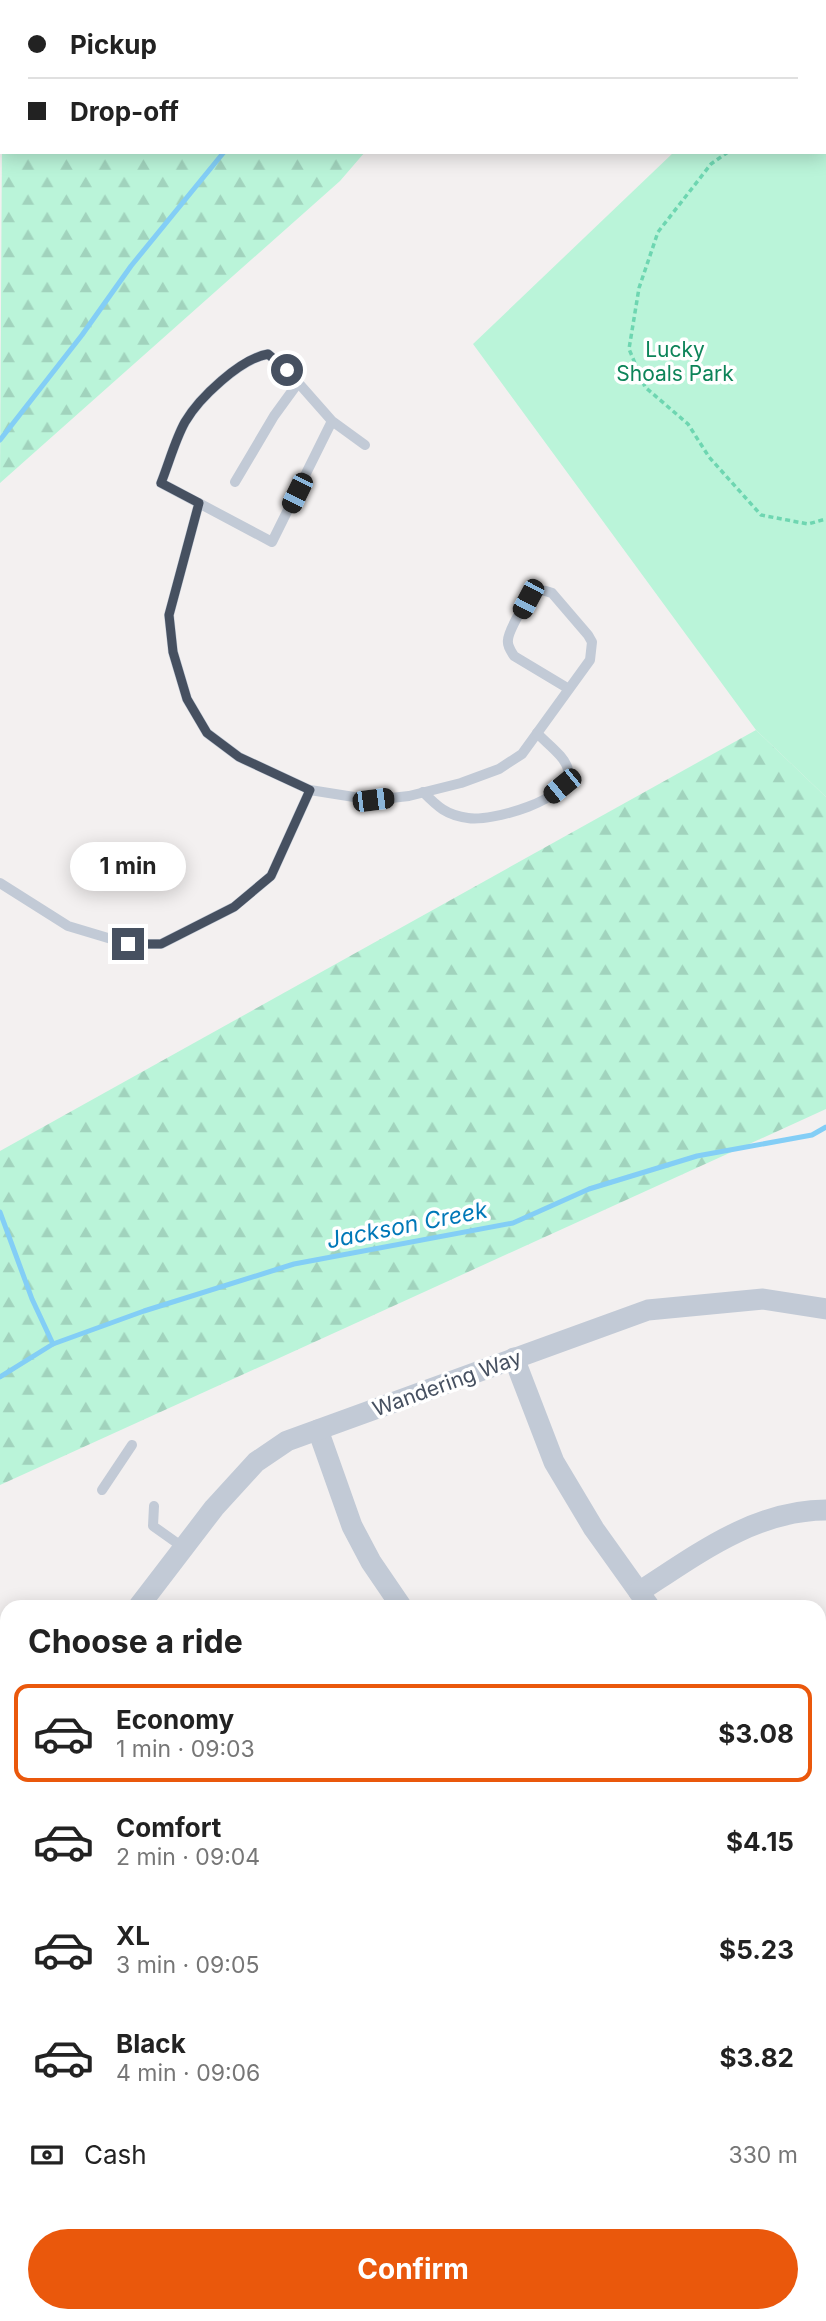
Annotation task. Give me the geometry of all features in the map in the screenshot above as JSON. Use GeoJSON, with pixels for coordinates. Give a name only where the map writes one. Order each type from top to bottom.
{"type":"FeatureCollection","features":[{"type":"Feature","properties":{"kind":"street","name":"Wandering Way"},"geometry":{"type":"LineString","coordinates":[[148,1600],[214,1508],[256,1462],[287,1441],[648,1310],[763,1299],[826,1309]]}},
{"type":"Feature","properties":{"kind":"street"},"geometry":{"type":"LineString","coordinates":[[514,1358],[554,1462],[594,1529],[644,1599],[726,1536],[786,1514],[826,1510]]}},
{"type":"Feature","properties":{"kind":"street"},"geometry":{"type":"LineString","coordinates":[[318,1430],[352,1526],[371,1562],[397,1600]]}},
{"type":"Feature","properties":{"kind":"lane"},"geometry":{"type":"LineString","coordinates":[[332,421],[272,542],[161,483],[185,422],[207,394],[256,356],[268,354],[332,421],[365,445]]}},
{"type":"Feature","properties":{"kind":"lane"},"geometry":{"type":"LineString","coordinates":[[235,482],[274,416],[298,383]]}},
{"type":"Feature","properties":{"kind":"lane"},"geometry":{"type":"LineString","coordinates":[[199,503],[169,615],[173,652],[187,699],[207,733],[239,757],[310,790],[373,800],[461,783],[499,768],[522,754],[590,660],[592,642],[552,593],[536,591],[528,599],[507,642],[514,656],[569,689]]}},
{"type":"Feature","properties":{"kind":"lane"},"geometry":{"type":"LineString","coordinates":[[423,792],[443,812],[471,819],[522,811],[543,801],[562,786],[568,769],[537,733]]}},
{"type":"Feature","properties":{"kind":"lane"},"geometry":{"type":"LineString","coordinates":[[0,883],[68,926],[128,944],[161,944],[234,907],[271,876],[310,790]]}},
{"type":"Feature","properties":{"kind":"lane"},"geometry":{"type":"LineString","coordinates":[[102,1490],[132,1445]]}},
{"type":"Feature","properties":{"kind":"lane"},"geometry":{"type":"LineString","coordinates":[[154,1506],[153,1526],[184,1548]]}},
{"type":"Feature","properties":{"kind":"path"},"geometry":{"type":"LineString","coordinates":[[725,154],[711,164],[659,232],[639,288],[629,349],[645,387],[688,424],[709,457],[761,515],[808,524],[826,519]]}},
{"type":"Feature","properties":{"kind":"green space"},"geometry":{"type":"Polygon","coordinates":[[[2,154],[363,154],[340,181],[0,483],[2,154]]]}},
{"type":"Feature","properties":{"kind":"green space","name":"Lucky Shoals Park"},"geometry":{"type":"Polygon","coordinates":[[[672,154],[826,154],[826,797],[756,730],[473,344],[672,154]]]}},
{"type":"Feature","properties":{"kind":"green space"},"geometry":{"type":"Polygon","coordinates":[[[756,730],[826,797],[826,1109],[0,1485],[0,1151],[756,730]]]}},
{"type":"Feature","properties":{"kind":"waterway"},"geometry":{"type":"LineString","coordinates":[[0,440],[82,335],[131,266],[222,154]]}},
{"type":"Feature","properties":{"kind":"waterway","name":"Jackson Creek"},"geometry":{"type":"LineString","coordinates":[[0,1377],[53,1344],[144,1311],[294,1264],[513,1223],[589,1189],[697,1156],[812,1135],[826,1127]]}},
{"type":"Feature","properties":{"kind":"waterway"},"geometry":{"type":"LineString","coordinates":[[0,1212],[32,1299],[53,1344]]}},
{"type":"Feature","properties":{"kind":"route"},"geometry":{"type":"LineString","coordinates":[[128,944],[161,944],[234,907],[271,876],[310,790],[239,757],[207,733],[187,699],[173,652],[169,615],[199,503],[161,483],[185,422],[207,394],[256,356],[268,354],[287,370]]}}]}
